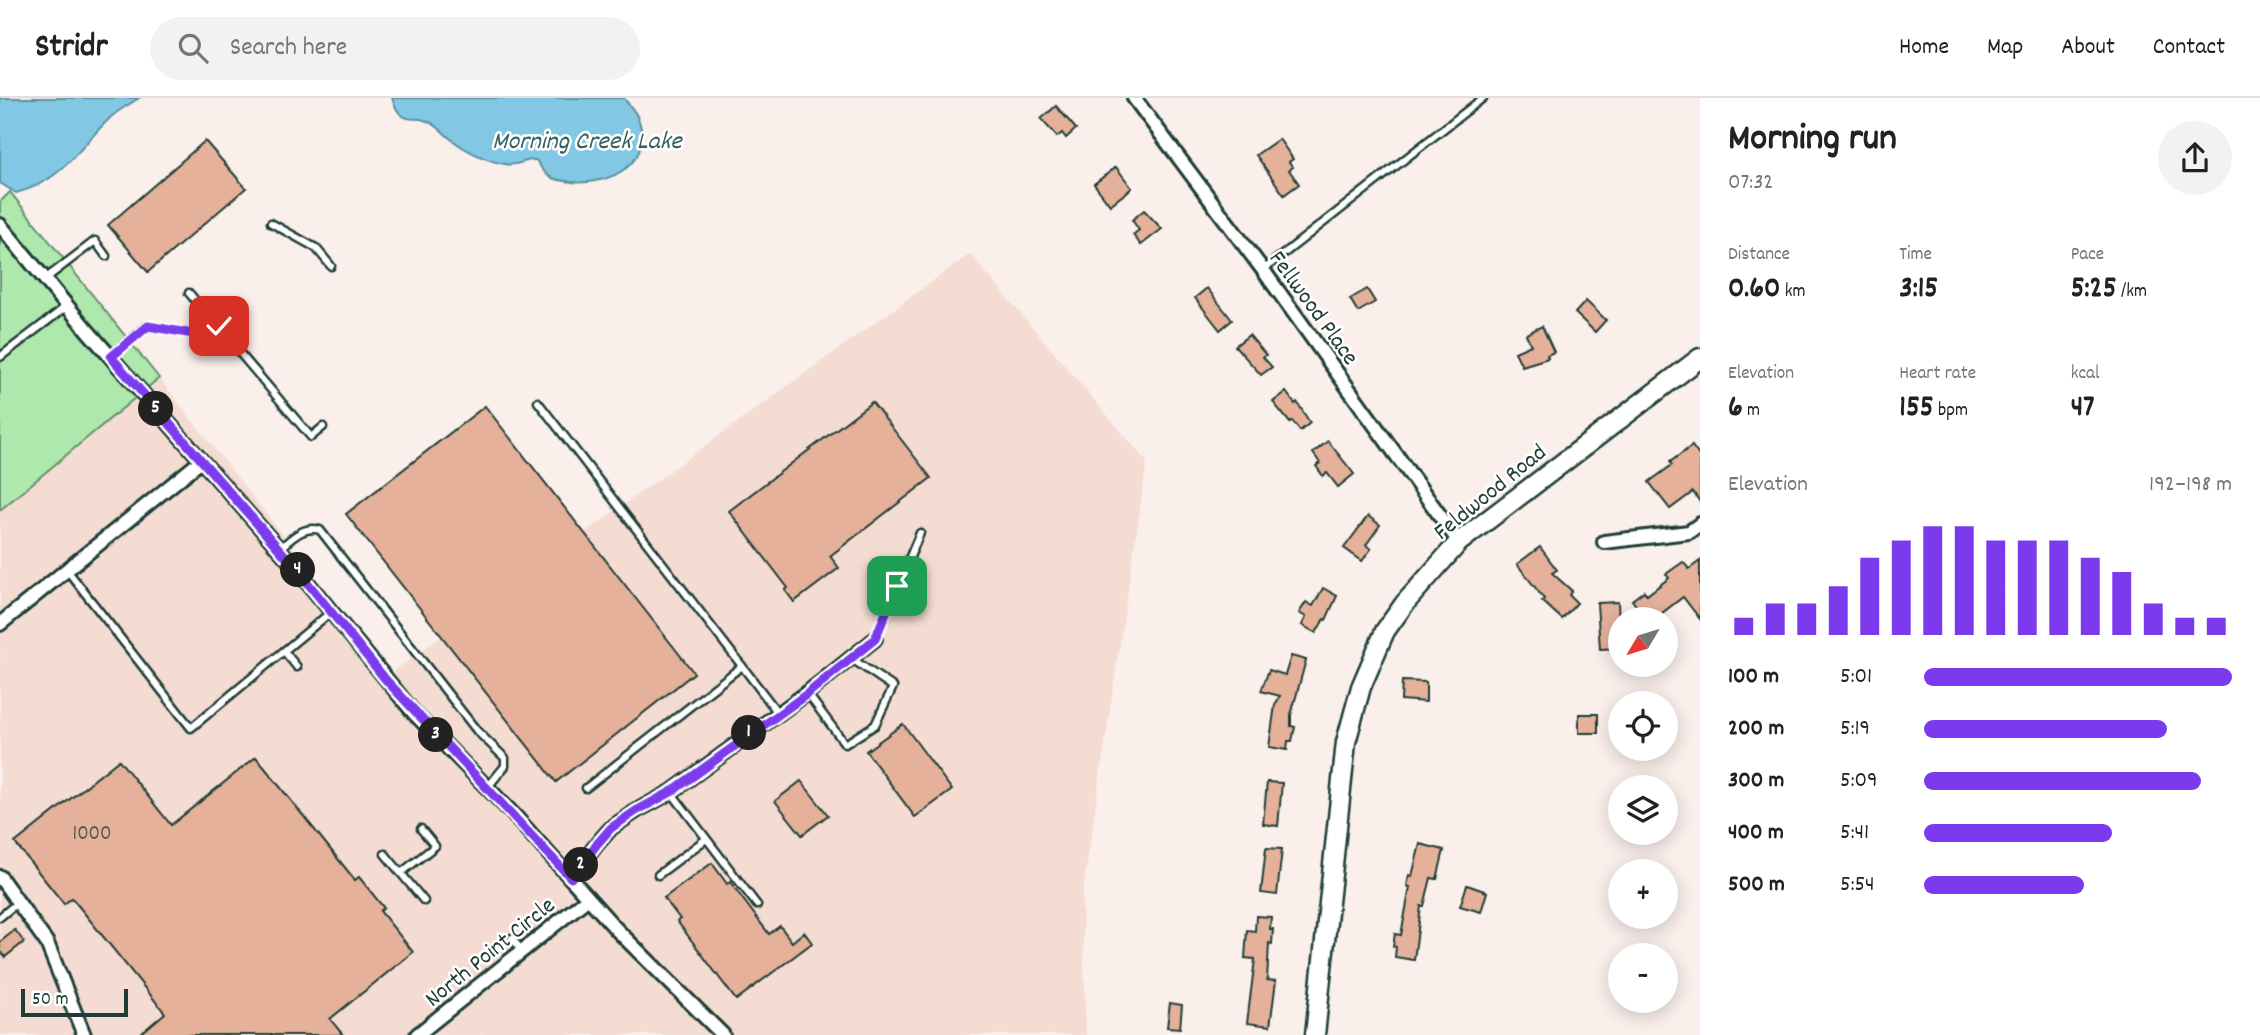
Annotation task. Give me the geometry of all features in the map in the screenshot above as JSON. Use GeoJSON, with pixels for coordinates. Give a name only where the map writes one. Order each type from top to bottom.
{"type":"FeatureCollection","features":[{"type":"Feature","properties":{"kind":"street","name":"Fellwood Place"},"geometry":{"type":"LineString","coordinates":[[1134,98],[1263,270],[1459,542]]}},
{"type":"Feature","properties":{"kind":"street"},"geometry":{"type":"LineString","coordinates":[[0,225],[279,549],[407,705],[571,878],[587,899],[723,1035]]}},
{"type":"Feature","properties":{"kind":"street","name":"Feldwood Road"},"geometry":{"type":"LineString","coordinates":[[1315,1035],[1346,742],[1361,687],[1385,631],[1405,603],[1459,542],[1700,358]]}},
{"type":"Feature","properties":{"kind":"street"},"geometry":{"type":"LineString","coordinates":[[0,624],[201,461]]}},
{"type":"Feature","properties":{"kind":"street"},"geometry":{"type":"LineString","coordinates":[[1604,542],[1689,532],[1700,523]]}},
{"type":"Feature","properties":{"kind":"street"},"geometry":{"type":"LineString","coordinates":[[571,878],[611,828],[671,792],[807,694],[875,639]]}},
{"type":"Feature","properties":{"kind":"street"},"geometry":{"type":"LineString","coordinates":[[0,877],[47,943],[84,1035]]}},
{"type":"Feature","properties":{"kind":"street","name":"North Point Circle"},"geometry":{"type":"LineString","coordinates":[[417,1035],[587,899]]}},
{"type":"Feature","properties":{"kind":"lane"},"geometry":{"type":"LineString","coordinates":[[1263,270],[1483,98]]}},
{"type":"Feature","properties":{"kind":"lane"},"geometry":{"type":"LineString","coordinates":[[271,223],[316,248],[331,266]]}},
{"type":"Feature","properties":{"kind":"lane"},"geometry":{"type":"LineString","coordinates":[[45,279],[95,241],[106,256]]}},
{"type":"Feature","properties":{"kind":"lane"},"geometry":{"type":"LineString","coordinates":[[189,293],[311,437],[323,427]]}},
{"type":"Feature","properties":{"kind":"lane"},"geometry":{"type":"LineString","coordinates":[[0,357],[67,306]]}},
{"type":"Feature","properties":{"kind":"lane"},"geometry":{"type":"LineString","coordinates":[[111,357],[148,326],[227,340]]}},
{"type":"Feature","properties":{"kind":"lane"},"geometry":{"type":"LineString","coordinates":[[538,402],[778,713]]}},
{"type":"Feature","properties":{"kind":"lane"},"geometry":{"type":"LineString","coordinates":[[279,549],[301,532],[312,528],[320,530],[477,731],[505,758],[505,766],[487,788]]}},
{"type":"Feature","properties":{"kind":"lane"},"geometry":{"type":"LineString","coordinates":[[875,639],[920,533]]}},
{"type":"Feature","properties":{"kind":"lane"},"geometry":{"type":"LineString","coordinates":[[66,569],[191,728],[331,612]]}},
{"type":"Feature","properties":{"kind":"lane"},"geometry":{"type":"LineString","coordinates":[[284,652],[297,667]]}},
{"type":"Feature","properties":{"kind":"lane"},"geometry":{"type":"LineString","coordinates":[[807,694],[845,744],[875,725],[893,687],[852,659]]}},
{"type":"Feature","properties":{"kind":"lane"},"geometry":{"type":"LineString","coordinates":[[586,788],[742,666]]}},
{"type":"Feature","properties":{"kind":"lane"},"geometry":{"type":"LineString","coordinates":[[671,792],[757,905]]}},
{"type":"Feature","properties":{"kind":"lane"},"geometry":{"type":"LineString","coordinates":[[401,873],[435,846],[421,829]]}},
{"type":"Feature","properties":{"kind":"lane"},"geometry":{"type":"LineString","coordinates":[[658,875],[706,839]]}},
{"type":"Feature","properties":{"kind":"lane"},"geometry":{"type":"LineString","coordinates":[[385,854],[424,901]]}},
{"type":"Feature","properties":{"kind":"lane"},"geometry":{"type":"LineString","coordinates":[[0,918],[17,903]]}},
{"type":"Feature","properties":{"kind":"lane"},"geometry":{"type":"LineString","coordinates":[[512,938],[523,952]]}},
{"type":"Feature","properties":{"kind":"lane"},"geometry":{"type":"LineString","coordinates":[[478,970],[486,981]]}},
{"type":"Feature","properties":{"kind":"shaded area"},"geometry":{"type":"Polygon","coordinates":[[[970,254],[1147,462],[1082,897],[1086,1035],[0,1035],[0,510],[159,378],[391,673],[970,254]]]}},
{"type":"Feature","properties":{"kind":"green space"},"geometry":{"type":"Polygon","coordinates":[[[10,192],[159,378],[0,510],[0,202],[10,192]]]}},
{"type":"Feature","properties":{"kind":"water"},"geometry":{"type":"Polygon","coordinates":[[[0,98],[139,98],[111,117],[57,173],[32,188],[16,193],[0,183],[0,98]]]}},
{"type":"Feature","properties":{"kind":"water","name":"Morning Creek Lake"},"geometry":{"type":"Polygon","coordinates":[[[392,98],[624,98],[637,116],[642,132],[641,146],[635,158],[615,175],[586,182],[560,180],[548,175],[536,160],[510,165],[477,155],[432,123],[403,116],[392,98]]]}},
{"type":"Feature","properties":{"kind":"building"},"geometry":{"type":"Polygon","coordinates":[[[1056,106],[1076,129],[1066,138],[1062,133],[1057,137],[1041,119],[1056,106]]]}},
{"type":"Feature","properties":{"kind":"building"},"geometry":{"type":"Polygon","coordinates":[[[1279,139],[1293,159],[1289,162],[1293,167],[1289,170],[1299,184],[1284,195],[1256,155],[1279,139]]]}},
{"type":"Feature","properties":{"kind":"building"},"geometry":{"type":"Polygon","coordinates":[[[205,141],[246,188],[148,272],[108,225],[205,141]]]}},
{"type":"Feature","properties":{"kind":"building"},"geometry":{"type":"Polygon","coordinates":[[[1116,167],[1132,188],[1110,205],[1094,184],[1116,167]]]}},
{"type":"Feature","properties":{"kind":"building"},"geometry":{"type":"Polygon","coordinates":[[[1144,210],[1162,229],[1141,245],[1133,235],[1139,230],[1132,220],[1144,210]]]}},
{"type":"Feature","properties":{"kind":"building"},"geometry":{"type":"Polygon","coordinates":[[[1207,288],[1232,320],[1220,330],[1195,298],[1207,288]]]}},
{"type":"Feature","properties":{"kind":"building"},"geometry":{"type":"Polygon","coordinates":[[[1367,289],[1375,302],[1358,312],[1350,299],[1367,289]]]}},
{"type":"Feature","properties":{"kind":"building"},"geometry":{"type":"Polygon","coordinates":[[[1586,301],[1606,320],[1595,332],[1575,313],[1586,301]]]}},
{"type":"Feature","properties":{"kind":"building"},"geometry":{"type":"Polygon","coordinates":[[[1542,326],[1554,352],[1547,355],[1548,358],[1522,366],[1515,352],[1531,345],[1526,334],[1542,326]]]}},
{"type":"Feature","properties":{"kind":"building"},"geometry":{"type":"Polygon","coordinates":[[[1249,335],[1266,355],[1263,357],[1272,367],[1261,375],[1235,346],[1249,335]]]}},
{"type":"Feature","properties":{"kind":"building"},"geometry":{"type":"Polygon","coordinates":[[[1286,392],[1295,404],[1297,402],[1310,423],[1300,431],[1273,402],[1286,392]]]}},
{"type":"Feature","properties":{"kind":"building"},"geometry":{"type":"Polygon","coordinates":[[[872,402],[931,478],[830,556],[839,568],[794,602],[785,590],[788,588],[729,511],[872,402]]]}},
{"type":"Feature","properties":{"kind":"building"},"geometry":{"type":"Polygon","coordinates":[[[485,406],[694,673],[556,782],[346,514],[485,406]]]}},
{"type":"Feature","properties":{"kind":"building"},"geometry":{"type":"Polygon","coordinates":[[[1328,441],[1354,474],[1338,487],[1327,473],[1323,476],[1316,466],[1320,463],[1313,453],[1328,441]]]}},
{"type":"Feature","properties":{"kind":"building"},"geometry":{"type":"Polygon","coordinates":[[[1692,446],[1700,457],[1700,502],[1693,492],[1670,509],[1649,482],[1692,446]]]}},
{"type":"Feature","properties":{"kind":"building"},"geometry":{"type":"Polygon","coordinates":[[[1368,516],[1380,525],[1366,545],[1371,549],[1362,561],[1344,548],[1368,516]]]}},
{"type":"Feature","properties":{"kind":"building"},"geometry":{"type":"Polygon","coordinates":[[[1540,547],[1557,570],[1552,573],[1572,591],[1569,595],[1577,603],[1562,619],[1542,601],[1544,599],[1517,564],[1540,547]]]}},
{"type":"Feature","properties":{"kind":"building"},"geometry":{"type":"Polygon","coordinates":[[[1700,561],[1700,619],[1683,597],[1670,607],[1637,607],[1632,600],[1644,591],[1647,595],[1669,578],[1666,574],[1683,562],[1689,569],[1700,561]]]}},
{"type":"Feature","properties":{"kind":"building"},"geometry":{"type":"Polygon","coordinates":[[[1323,588],[1337,596],[1326,620],[1324,619],[1316,633],[1302,625],[1306,617],[1299,613],[1306,602],[1313,606],[1323,588]]]}},
{"type":"Feature","properties":{"kind":"building"},"geometry":{"type":"Polygon","coordinates":[[[1618,602],[1618,607],[1608,607],[1608,649],[1600,649],[1597,603],[1618,602]]]}},
{"type":"Feature","properties":{"kind":"building"},"geometry":{"type":"Polygon","coordinates":[[[1291,656],[1306,660],[1291,715],[1291,726],[1295,727],[1287,750],[1269,747],[1275,705],[1280,696],[1261,691],[1269,670],[1285,675],[1291,656]]]}},
{"type":"Feature","properties":{"kind":"building"},"geometry":{"type":"Polygon","coordinates":[[[1402,681],[1426,682],[1426,702],[1401,700],[1402,681]]]}},
{"type":"Feature","properties":{"kind":"building"},"geometry":{"type":"Polygon","coordinates":[[[1579,714],[1598,714],[1598,733],[1579,733],[1579,714]]]}},
{"type":"Feature","properties":{"kind":"building"},"geometry":{"type":"Polygon","coordinates":[[[903,724],[952,790],[915,817],[866,751],[903,724]]]}},
{"type":"Feature","properties":{"kind":"building"},"geometry":{"type":"Polygon","coordinates":[[[256,757],[355,880],[359,877],[384,908],[380,911],[413,952],[330,1019],[343,1035],[139,1035],[165,1013],[72,898],[64,904],[15,843],[119,760],[171,825],[256,757]]]}},
{"type":"Feature","properties":{"kind":"building"},"geometry":{"type":"Polygon","coordinates":[[[801,781],[828,815],[802,835],[775,801],[801,781]]]}},
{"type":"Feature","properties":{"kind":"building"},"geometry":{"type":"Polygon","coordinates":[[[1267,782],[1282,783],[1278,826],[1263,824],[1267,782]]]}},
{"type":"Feature","properties":{"kind":"building"},"geometry":{"type":"Polygon","coordinates":[[[1420,844],[1444,850],[1437,879],[1431,878],[1424,906],[1421,906],[1414,960],[1395,957],[1396,947],[1393,946],[1395,934],[1401,935],[1410,887],[1407,886],[1409,875],[1412,876],[1420,844]]]}},
{"type":"Feature","properties":{"kind":"building"},"geometry":{"type":"Polygon","coordinates":[[[1266,848],[1282,849],[1277,895],[1261,893],[1266,848]]]}},
{"type":"Feature","properties":{"kind":"building"},"geometry":{"type":"Polygon","coordinates":[[[712,863],[727,884],[730,882],[769,934],[780,926],[792,942],[804,932],[812,943],[736,1000],[677,921],[680,919],[664,898],[712,863]]]}},
{"type":"Feature","properties":{"kind":"building"},"geometry":{"type":"Polygon","coordinates":[[[1467,885],[1487,892],[1481,912],[1460,906],[1467,885]]]}},
{"type":"Feature","properties":{"kind":"building"},"geometry":{"type":"Polygon","coordinates":[[[1256,916],[1271,917],[1270,929],[1273,929],[1272,944],[1269,943],[1267,980],[1276,981],[1270,1026],[1247,1023],[1255,959],[1245,958],[1247,930],[1255,931],[1256,916]]]}},
{"type":"Feature","properties":{"kind":"building"},"geometry":{"type":"Polygon","coordinates":[[[15,930],[24,942],[5,957],[0,951],[0,942],[15,930]]]}},
{"type":"Feature","properties":{"kind":"building"},"geometry":{"type":"Polygon","coordinates":[[[1170,1003],[1182,1005],[1180,1028],[1167,1027],[1170,1003]]]}},
{"type":"Feature","properties":{"kind":"route"},"geometry":{"type":"LineString","coordinates":[[219,326],[227,340],[148,326],[111,357],[294,566],[414,713],[571,878],[611,828],[671,792],[807,694],[875,639],[897,586]]}}]}
